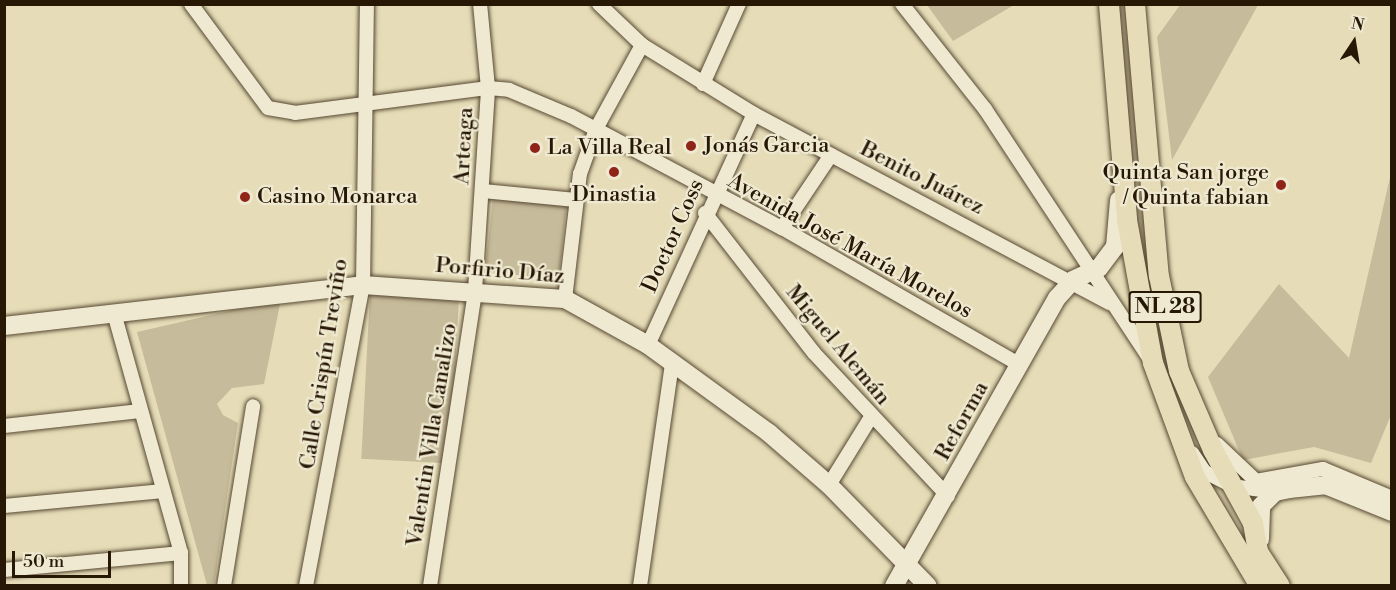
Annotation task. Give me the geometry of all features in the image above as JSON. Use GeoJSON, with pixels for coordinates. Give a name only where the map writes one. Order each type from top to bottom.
{"type":"FeatureCollection","features":[{"type":"Feature","properties":{"kind":"main road","name":"NL 28"},"geometry":{"type":"LineString","coordinates":[[1109,4],[1136,287],[1153,363],[1165,401],[1196,477],[1260,585]]}},
{"type":"Feature","properties":{"kind":"main road","name":"NL 28"},"geometry":{"type":"LineString","coordinates":[[1135,4],[1159,276],[1179,371],[1204,430],[1253,523],[1261,555],[1280,585]]}},
{"type":"Feature","properties":{"kind":"street","name":"Avenida José María Morelos"},"geometry":{"type":"LineString","coordinates":[[191,4],[268,108],[295,113],[367,106],[489,88],[509,90],[596,129],[714,194],[782,228],[1020,364]]}},
{"type":"Feature","properties":{"kind":"street","name":"Calle Crispín Treviño"},"geometry":{"type":"LineString","coordinates":[[306,585],[363,285],[367,4]]}},
{"type":"Feature","properties":{"kind":"street","name":"Arteaga"},"geometry":{"type":"LineString","coordinates":[[475,291],[489,88],[480,4]]}},
{"type":"Feature","properties":{"kind":"street","name":"Benito Juárez"},"geometry":{"type":"LineString","coordinates":[[599,4],[642,45],[754,114],[1080,278]]}},
{"type":"Feature","properties":{"kind":"street"},"geometry":{"type":"LineString","coordinates":[[703,84],[739,4]]}},
{"type":"Feature","properties":{"kind":"street"},"geometry":{"type":"LineString","coordinates":[[902,4],[985,109],[1080,278],[1110,303],[1153,363]]}},
{"type":"Feature","properties":{"kind":"street"},"geometry":{"type":"LineString","coordinates":[[566,299],[576,200],[596,129],[642,45]]}},
{"type":"Feature","properties":{"kind":"street","name":"Doctor Coss"},"geometry":{"type":"LineString","coordinates":[[648,345],[705,213],[754,114]]}},
{"type":"Feature","properties":{"kind":"street"},"geometry":{"type":"LineString","coordinates":[[782,228],[831,154]]}},
{"type":"Feature","properties":{"kind":"street","name":"Reforma"},"geometry":{"type":"LineString","coordinates":[[894,585],[948,496],[1057,298],[1115,247],[1124,180]]}},
{"type":"Feature","properties":{"kind":"street"},"geometry":{"type":"LineString","coordinates":[[483,191],[576,200]]}},
{"type":"Feature","properties":{"kind":"street","name":"Miguel Alemán"},"geometry":{"type":"LineString","coordinates":[[705,213],[871,417],[948,496]]}},
{"type":"Feature","properties":{"kind":"street","name":"Porfirio Díaz"},"geometry":{"type":"LineString","coordinates":[[4,326],[363,285],[566,299],[648,345],[829,485],[928,585]]}},
{"type":"Feature","properties":{"kind":"street","name":"Valentin Villa Canalizo"},"geometry":{"type":"LineString","coordinates":[[429,585],[475,291]]}},
{"type":"Feature","properties":{"kind":"street"},"geometry":{"type":"LineString","coordinates":[[114,313],[181,553],[181,585]]}},
{"type":"Feature","properties":{"kind":"street"},"geometry":{"type":"LineString","coordinates":[[640,585],[672,363]]}},
{"type":"Feature","properties":{"kind":"street"},"geometry":{"type":"LineString","coordinates":[[1165,401],[1200,465],[1232,486],[1275,492],[1325,485],[1392,513]]}},
{"type":"Feature","properties":{"kind":"street"},"geometry":{"type":"LineString","coordinates":[[224,585],[254,406]]}},
{"type":"Feature","properties":{"kind":"street"},"geometry":{"type":"LineString","coordinates":[[4,426],[140,411]]}},
{"type":"Feature","properties":{"kind":"street"},"geometry":{"type":"LineString","coordinates":[[829,485],[871,417]]}},
{"type":"Feature","properties":{"kind":"street"},"geometry":{"type":"LineString","coordinates":[[1204,430],[1256,481],[1323,470],[1392,498]]}},
{"type":"Feature","properties":{"kind":"street"},"geometry":{"type":"LineString","coordinates":[[4,506],[163,491]]}},
{"type":"Feature","properties":{"kind":"street"},"geometry":{"type":"LineString","coordinates":[[1261,555],[1261,507],[1275,492]]}},
{"type":"Feature","properties":{"kind":"street"},"geometry":{"type":"LineString","coordinates":[[4,570],[181,553]]}},
{"type":"Feature","properties":{"kind":"shaded area"},"geometry":{"type":"Polygon","coordinates":[[[927,5],[1014,5],[953,41],[927,5]]]}},
{"type":"Feature","properties":{"kind":"shaded area"},"geometry":{"type":"Polygon","coordinates":[[[1118,5],[1125,5],[1153,295],[1199,448],[1153,333],[1137,242],[1118,5]]]}},
{"type":"Feature","properties":{"kind":"shaded area"},"geometry":{"type":"Polygon","coordinates":[[[1180,5],[1258,5],[1172,160],[1157,37],[1180,5]]]}},
{"type":"Feature","properties":{"kind":"shaded area"},"geometry":{"type":"Polygon","coordinates":[[[1391,173],[1391,415],[1371,463],[1314,447],[1243,460],[1208,377],[1279,284],[1349,358],[1391,173]]]}},
{"type":"Feature","properties":{"kind":"shaded area"},"geometry":{"type":"Polygon","coordinates":[[[493,196],[567,204],[559,279],[485,272],[493,196]]]}},
{"type":"Feature","properties":{"kind":"shaded area"},"geometry":{"type":"Polygon","coordinates":[[[370,293],[459,298],[450,463],[361,459],[370,293]]]}},
{"type":"Feature","properties":{"kind":"shaded area"},"geometry":{"type":"Polygon","coordinates":[[[281,299],[264,384],[232,388],[217,404],[223,415],[238,423],[214,585],[207,585],[137,332],[281,299]]]}},
{"type":"Feature","properties":{"kind":"place","name":"Jonás Garcia"},"geometry":{"type":"Point","coordinates":[691,146]}},
{"type":"Feature","properties":{"kind":"place","name":"La Villa Real"},"geometry":{"type":"Point","coordinates":[535,148]}},
{"type":"Feature","properties":{"kind":"place","name":"Dinastia"},"geometry":{"type":"Point","coordinates":[614,172]}},
{"type":"Feature","properties":{"kind":"place","name":"Quinta San jorge / Quinta fabian"},"geometry":{"type":"Point","coordinates":[1281,185]}},
{"type":"Feature","properties":{"kind":"place","name":"Casino Monarca"},"geometry":{"type":"Point","coordinates":[245,197]}}]}
